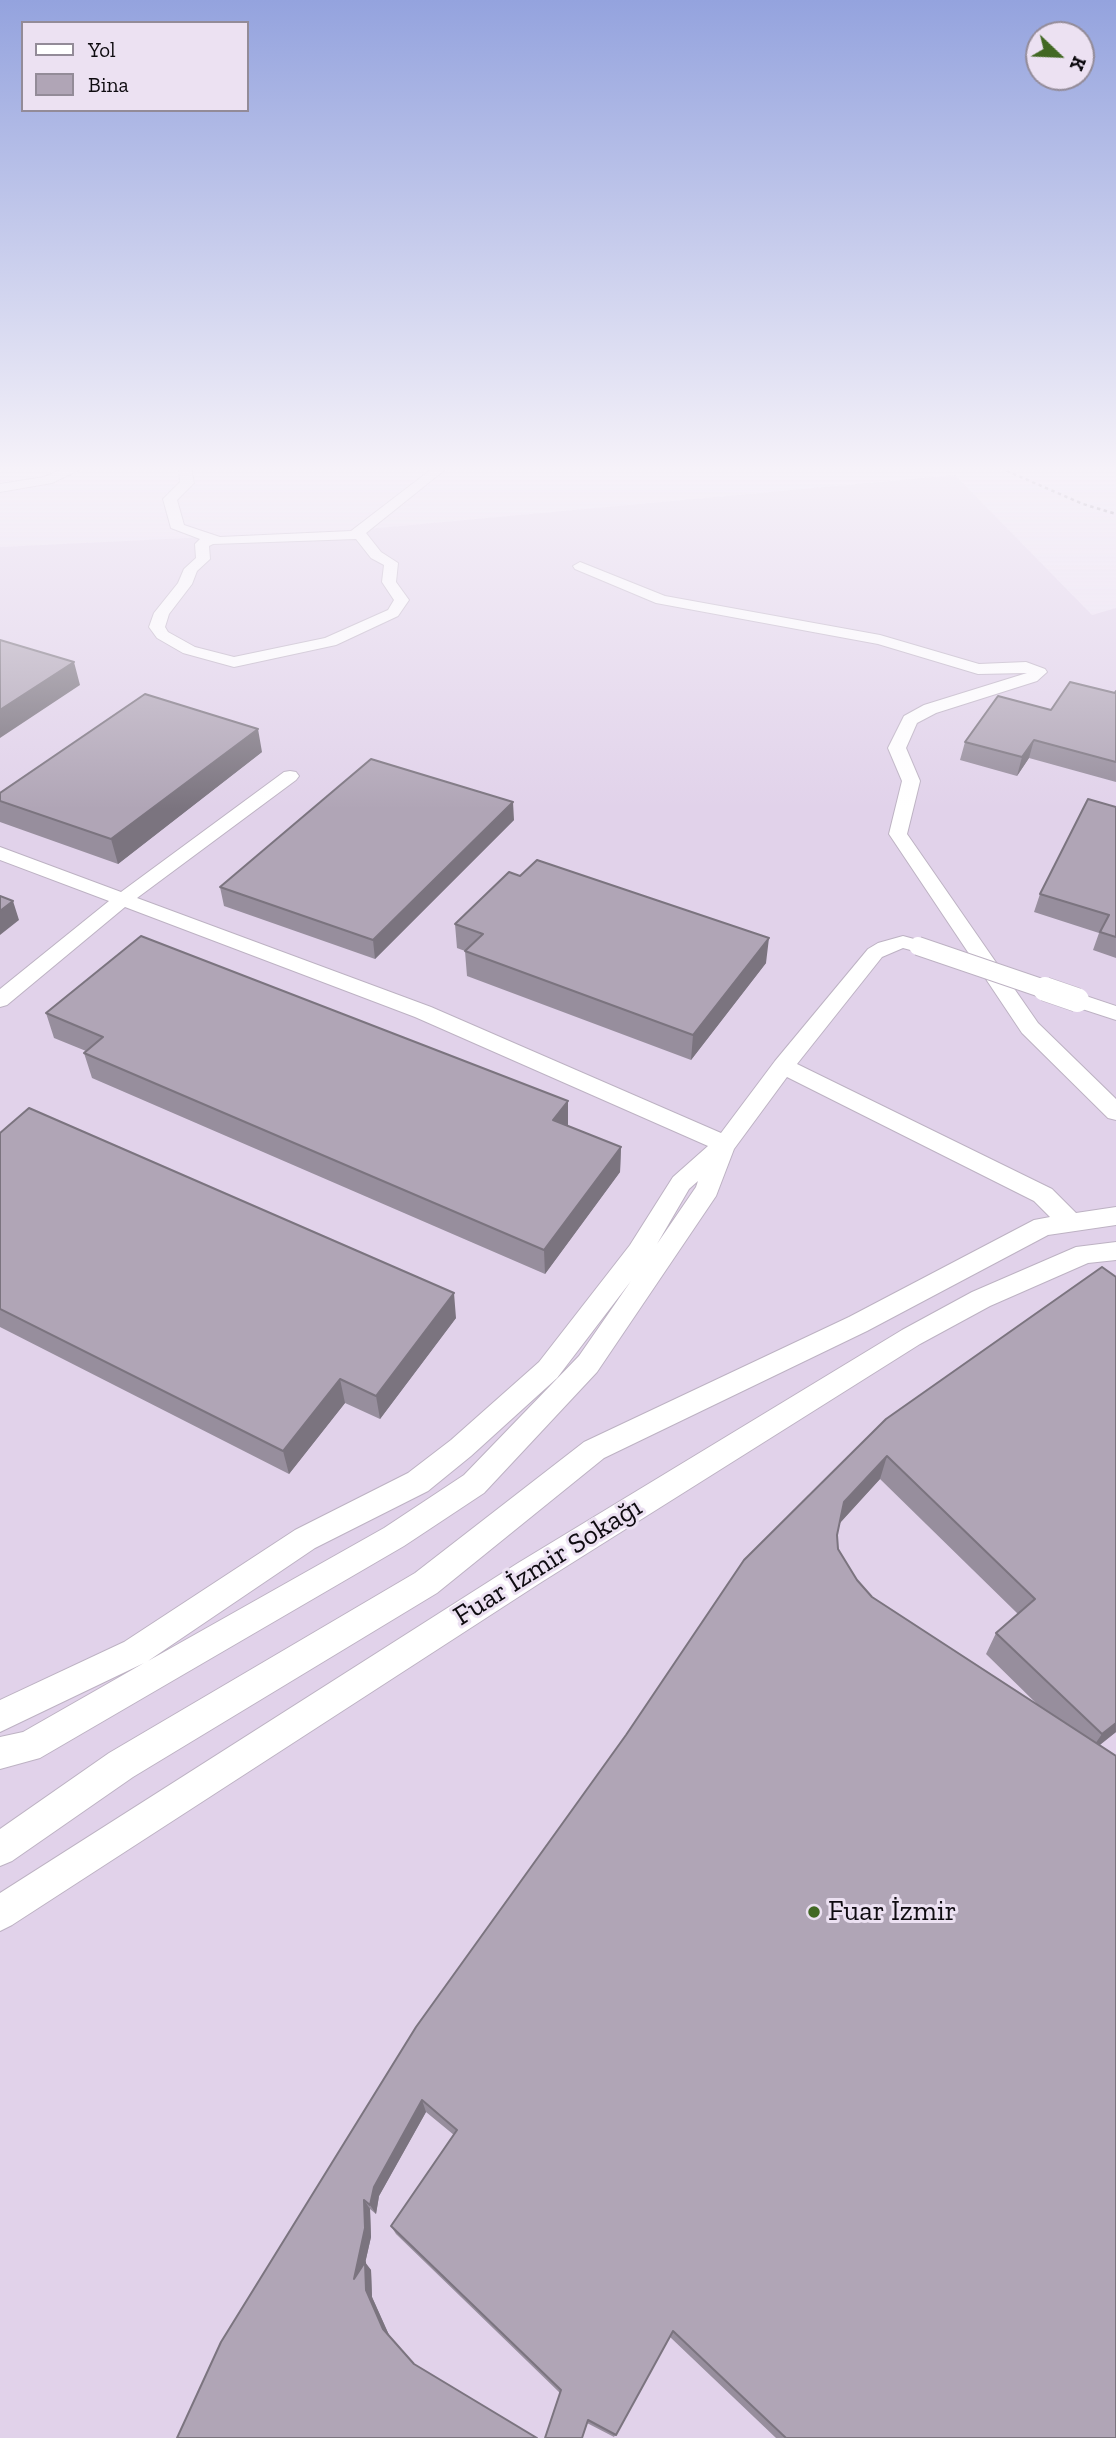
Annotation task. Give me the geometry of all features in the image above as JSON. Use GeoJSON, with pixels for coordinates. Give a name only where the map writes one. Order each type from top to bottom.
{"type":"FeatureCollection","features":[{"type":"Feature","properties":{"kind":"street"},"geometry":{"type":"LineString","coordinates":[[186,582],[162,613],[157,627],[162,635],[190,650],[234,662],[330,642],[393,613],[402,600],[390,582]]}},
{"type":"Feature","properties":{"kind":"street"},"geometry":{"type":"LineString","coordinates":[[618,582],[661,600],[880,640],[978,669],[1026,667],[1039,672],[1031,678],[930,709],[909,720],[897,748],[911,780],[898,834],[1030,1028],[1116,1112]]}},
{"type":"Feature","properties":{"kind":"street"},"geometry":{"type":"LineString","coordinates":[[0,1000],[123,900],[290,776]]}},
{"type":"Feature","properties":{"kind":"street"},"geometry":{"type":"LineString","coordinates":[[0,853],[423,1012],[725,1143]]}},
{"type":"Feature","properties":{"kind":"street"},"geometry":{"type":"LineString","coordinates":[[0,1716],[135,1652],[305,1539],[429,1474],[548,1370],[639,1252],[681,1183],[725,1143],[783,1066],[876,953],[885,947],[903,942],[918,946],[1116,1013]]}},
{"type":"Feature","properties":{"kind":"street"},"geometry":{"type":"LineString","coordinates":[[783,1066],[1043,1195],[1070,1222]]}},
{"type":"Feature","properties":{"kind":"street"},"geometry":{"type":"LineString","coordinates":[[0,1753],[28,1747],[394,1537],[474,1484],[588,1364],[707,1190],[725,1143]]}},
{"type":"Feature","properties":{"kind":"street"},"geometry":{"type":"LineString","coordinates":[[0,1849],[121,1765],[426,1583],[594,1450],[859,1324],[1043,1227],[1116,1216]]}},
{"type":"Feature","properties":{"kind":"street","name":"Fuar İzmir Sokağı"},"geometry":{"type":"LineString","coordinates":[[0,1913],[529,1573],[911,1337],[981,1299],[1085,1254],[1116,1251]]}},
{"type":"Feature","properties":{"kind":"shaded area"},"geometry":{"type":"Polygon","coordinates":[[[0,582],[1059,582],[1092,615],[1116,608],[1116,2438],[0,2438],[0,582]]]}},
{"type":"Feature","properties":{"kind":"building"},"geometry":{"type":"Polygon","coordinates":[[[0,640],[74,662],[0,710],[0,640]]]}},
{"type":"Feature","properties":{"kind":"building"},"geometry":{"type":"Polygon","coordinates":[[[1070,682],[1115,693],[1116,691],[1116,762],[1034,740],[1022,757],[965,742],[998,696],[1051,710],[1070,682]]]}},
{"type":"Feature","properties":{"kind":"building"},"geometry":{"type":"Polygon","coordinates":[[[145,694],[258,729],[111,839],[0,801],[0,793],[145,694]]]}},
{"type":"Feature","properties":{"kind":"building"},"geometry":{"type":"Polygon","coordinates":[[[371,759],[513,802],[373,940],[220,887],[371,759]]]}},
{"type":"Feature","properties":{"kind":"building"},"geometry":{"type":"Polygon","coordinates":[[[1088,799],[1116,807],[1116,937],[1100,932],[1109,915],[1040,894],[1088,799]]]}},
{"type":"Feature","properties":{"kind":"building"},"geometry":{"type":"Polygon","coordinates":[[[537,860],[769,938],[693,1035],[465,951],[483,934],[455,924],[509,872],[520,876],[537,860]]]}},
{"type":"Feature","properties":{"kind":"building"},"geometry":{"type":"Polygon","coordinates":[[[0,896],[13,901],[0,911],[0,896]]]}},
{"type":"Feature","properties":{"kind":"building"},"geometry":{"type":"Polygon","coordinates":[[[141,936],[568,1101],[553,1120],[621,1147],[544,1250],[84,1053],[103,1037],[46,1013],[141,936]]]}},
{"type":"Feature","properties":{"kind":"building"},"geometry":{"type":"Polygon","coordinates":[[[29,1108],[454,1293],[376,1396],[340,1379],[283,1451],[0,1309],[0,1133],[29,1108]]]}},
{"type":"Feature","properties":{"kind":"building","name":"Fuar İzmir"},"geometry":{"type":"Polygon","coordinates":[[[1102,1267],[1116,1277],[1116,1723],[1102,1734],[996,1633],[1035,1599],[887,1456],[844,1502],[837,1535],[838,1549],[857,1580],[872,1597],[1116,1756],[1116,2438],[786,2438],[673,2331],[616,2435],[588,2420],[582,2438],[545,2438],[561,2390],[391,2226],[457,2130],[422,2100],[374,2187],[370,2205],[364,2200],[365,2228],[354,2279],[365,2262],[366,2290],[383,2329],[414,2364],[537,2438],[177,2438],[221,2342],[416,2027],[626,1735],[744,1560],[886,1419],[1102,1267]]]}},
{"type":"Feature","properties":{"kind":"place","name":"Fuar İzmir"},"geometry":{"type":"Point","coordinates":[814,1912]}}]}
